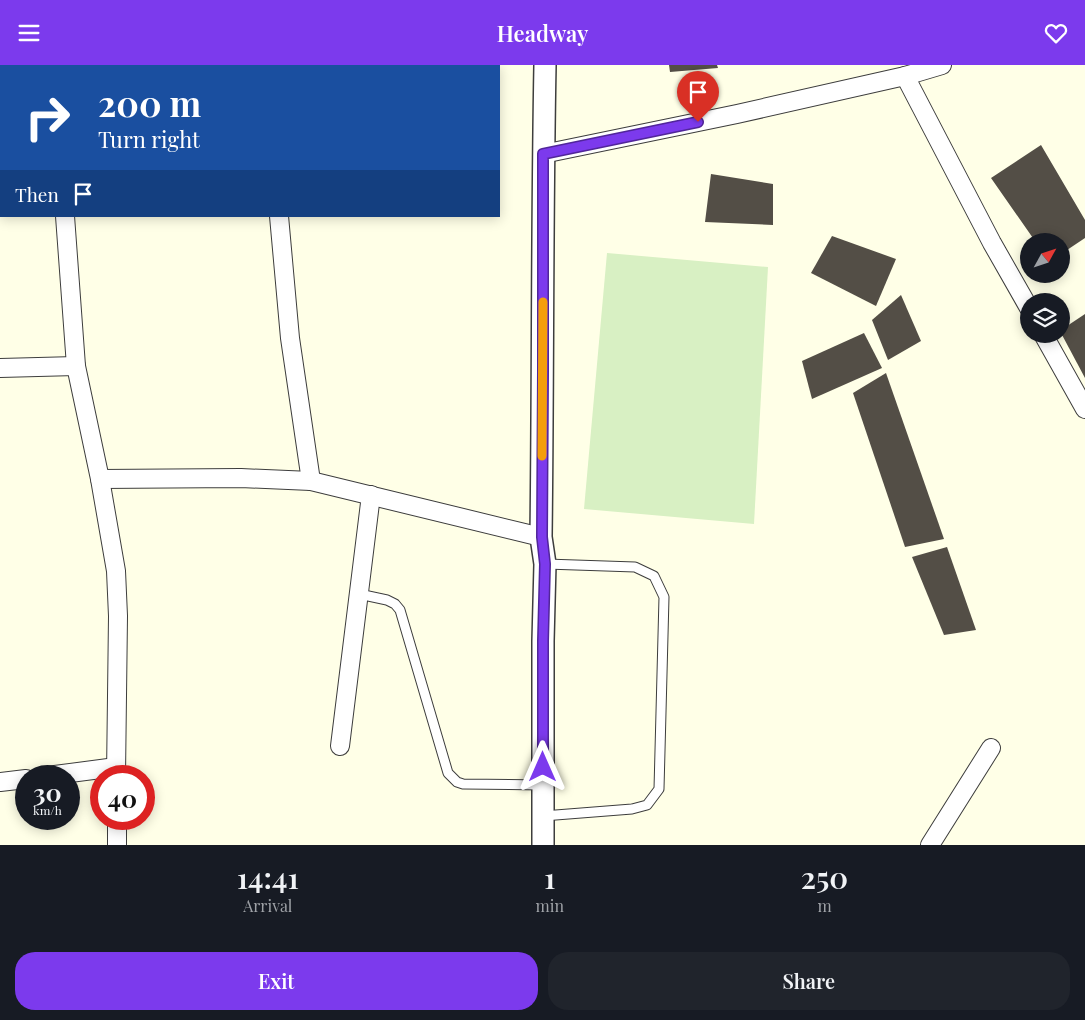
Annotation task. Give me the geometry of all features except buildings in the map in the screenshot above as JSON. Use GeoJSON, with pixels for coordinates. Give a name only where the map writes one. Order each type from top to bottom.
{"type":"FeatureCollection","features":[{"type":"Feature","properties":{"kind":"street"},"geometry":{"type":"LineString","coordinates":[[543,845],[545,564],[542,537],[545,65]]}},
{"type":"Feature","properties":{"kind":"street"},"geometry":{"type":"LineString","coordinates":[[543,154],[905,76],[942,65]]}},
{"type":"Feature","properties":{"kind":"street"},"geometry":{"type":"LineString","coordinates":[[905,76],[992,243],[1020,293]]}},
{"type":"Feature","properties":{"kind":"street"},"geometry":{"type":"LineString","coordinates":[[65,217],[76,366],[100,479],[116,571],[118,615],[116,765]]}},
{"type":"Feature","properties":{"kind":"street"},"geometry":{"type":"LineString","coordinates":[[279,217],[290,338],[311,481]]}},
{"type":"Feature","properties":{"kind":"street"},"geometry":{"type":"LineString","coordinates":[[1048,343],[1085,409]]}},
{"type":"Feature","properties":{"kind":"street"},"geometry":{"type":"LineString","coordinates":[[0,368],[76,366]]}},
{"type":"Feature","properties":{"kind":"street"},"geometry":{"type":"LineString","coordinates":[[100,479],[242,478],[311,481],[542,537]]}},
{"type":"Feature","properties":{"kind":"street"},"geometry":{"type":"LineString","coordinates":[[340,746],[372,495]]}},
{"type":"Feature","properties":{"kind":"street"},"geometry":{"type":"LineString","coordinates":[[930,845],[991,748]]}},
{"type":"Feature","properties":{"kind":"street"},"geometry":{"type":"LineString","coordinates":[[0,783],[15,781]]}},
{"type":"Feature","properties":{"kind":"street"},"geometry":{"type":"LineString","coordinates":[[117,830],[117,845]]}},
{"type":"Feature","properties":{"kind":"lane"},"geometry":{"type":"LineString","coordinates":[[543,816],[632,809],[647,805],[660,789],[664,597],[654,576],[635,567],[545,564]]}},
{"type":"Feature","properties":{"kind":"lane"},"geometry":{"type":"LineString","coordinates":[[359,595],[387,600],[395,604],[400,610],[448,773],[463,785],[543,785]]}},
{"type":"Feature","properties":{"kind":"green space"},"geometry":{"type":"Polygon","coordinates":[[[607,253],[768,267],[754,524],[584,509],[607,253]]]}},
{"type":"Feature","properties":{"kind":"slow traffic"},"geometry":{"type":"LineString","coordinates":[[542,456],[543,302]]}},
{"type":"Feature","properties":{"kind":"route"},"geometry":{"type":"LineString","coordinates":[[543,767],[545,564],[542,537],[543,154],[698,122]]}}]}
